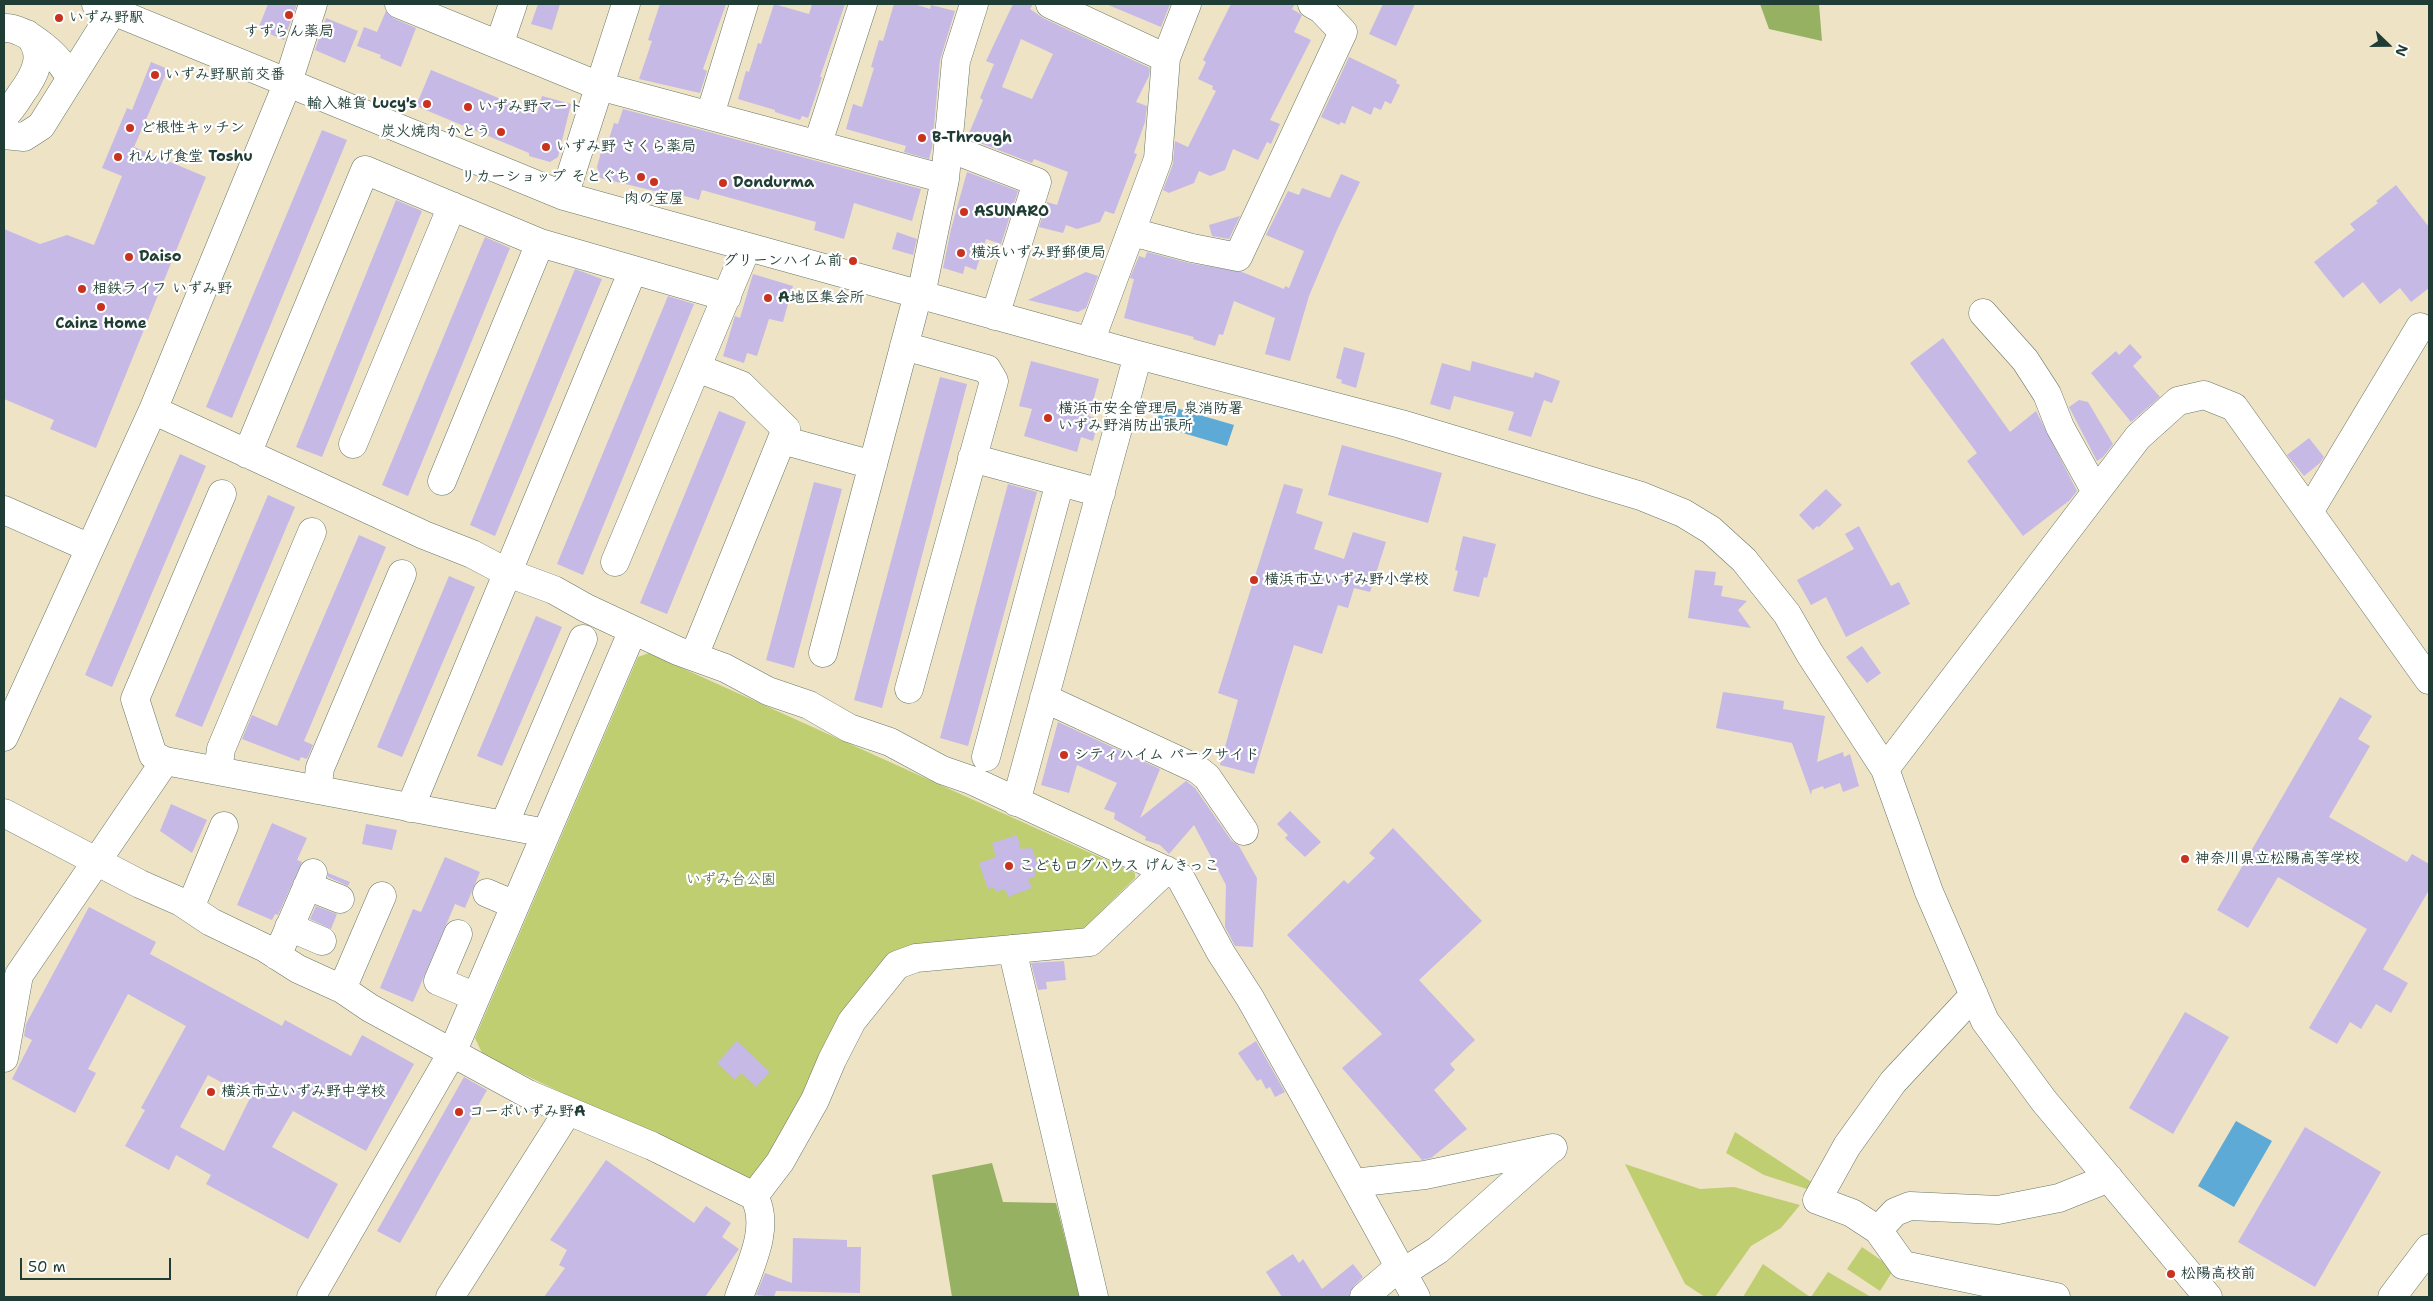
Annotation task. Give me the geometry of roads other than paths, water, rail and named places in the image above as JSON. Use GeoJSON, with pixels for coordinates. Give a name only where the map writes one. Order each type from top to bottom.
{"type":"FeatureCollection","features":[{"type":"Feature","properties":{"kind":"street"},"geometry":{"type":"LineString","coordinates":[[4,737],[153,410],[288,82],[313,4]]}},
{"type":"Feature","properties":{"kind":"street"},"geometry":{"type":"LineString","coordinates":[[500,45],[513,4]]}},
{"type":"Feature","properties":{"kind":"street"},"geometry":{"type":"LineString","coordinates":[[564,196],[626,4]]}},
{"type":"Feature","properties":{"kind":"street"},"geometry":{"type":"LineString","coordinates":[[710,115],[744,4]]}},
{"type":"Feature","properties":{"kind":"street"},"geometry":{"type":"LineString","coordinates":[[818,143],[863,4]]}},
{"type":"Feature","properties":{"kind":"street"},"geometry":{"type":"LineString","coordinates":[[823,653],[904,346],[920,295],[945,179],[956,61],[974,4]]}},
{"type":"Feature","properties":{"kind":"street"},"geometry":{"type":"LineString","coordinates":[[1050,4],[1079,10],[1166,58]]}},
{"type":"Feature","properties":{"kind":"street"},"geometry":{"type":"LineString","coordinates":[[1090,342],[1158,159],[1166,58],[1187,4]]}},
{"type":"Feature","properties":{"kind":"street"},"geometry":{"type":"LineString","coordinates":[[1132,232],[1192,248],[1238,257],[1343,32],[1321,9],[1312,4]]}},
{"type":"Feature","properties":{"kind":"street"},"geometry":{"type":"LineString","coordinates":[[408,5],[599,86],[818,143],[945,179]]}},
{"type":"Feature","properties":{"kind":"street"},"geometry":{"type":"LineString","coordinates":[[4,135],[24,137],[41,126],[70,80],[104,7],[564,196],[1090,342],[1401,424],[1641,496],[1683,513],[1711,530],[1744,560],[1787,614],[1810,654],[1885,769],[1929,892],[1984,1021],[2022,1072],[2204,1297]]}},
{"type":"Feature","properties":{"kind":"street"},"geometry":{"type":"LineString","coordinates":[[15,31],[61,63],[70,80]]}},
{"type":"Feature","properties":{"kind":"street"},"geometry":{"type":"LineString","coordinates":[[4,116],[32,79],[38,63],[38,51],[33,40],[15,31]]}},
{"type":"Feature","properties":{"kind":"street"},"geometry":{"type":"LineString","coordinates":[[949,148],[1037,182],[995,316]]}},
{"type":"Feature","properties":{"kind":"street"},"geometry":{"type":"LineString","coordinates":[[247,454],[365,170],[540,244],[727,297]]}},
{"type":"Feature","properties":{"kind":"street"},"geometry":{"type":"LineString","coordinates":[[353,444],[452,206]]}},
{"type":"Feature","properties":{"kind":"street"},"geometry":{"type":"LineString","coordinates":[[442,481],[540,244]]}},
{"type":"Feature","properties":{"kind":"street"},"geometry":{"type":"LineString","coordinates":[[615,562],[747,247]]}},
{"type":"Feature","properties":{"kind":"street"},"geometry":{"type":"LineString","coordinates":[[410,808],[633,270]]}},
{"type":"Feature","properties":{"kind":"street"},"geometry":{"type":"LineString","coordinates":[[1983,313],[2025,360],[2047,394],[2060,427],[2096,492]]}},
{"type":"Feature","properties":{"kind":"street"},"geometry":{"type":"LineString","coordinates":[[2309,512],[2420,326]]}},
{"type":"Feature","properties":{"kind":"street"},"geometry":{"type":"LineString","coordinates":[[904,346],[987,369],[994,382],[909,689]]}},
{"type":"Feature","properties":{"kind":"street"},"geometry":{"type":"LineString","coordinates":[[1016,802],[1138,355]]}},
{"type":"Feature","properties":{"kind":"street"},"geometry":{"type":"LineString","coordinates":[[694,656],[786,429],[741,384],[697,368]]}},
{"type":"Feature","properties":{"kind":"street"},"geometry":{"type":"LineString","coordinates":[[1885,769],[2096,492],[2145,431],[2178,401],[2204,395],[2234,407],[2429,680]]}},
{"type":"Feature","properties":{"kind":"street"},"geometry":{"type":"LineString","coordinates":[[153,410],[424,535],[472,554],[508,573],[554,590],[586,608],[633,630],[725,668],[768,691],[809,705],[849,728],[890,742],[942,770],[971,780],[1180,877],[1416,1297]]}},
{"type":"Feature","properties":{"kind":"street"},"geometry":{"type":"LineString","coordinates":[[782,440],[873,465]]}},
{"type":"Feature","properties":{"kind":"street"},"geometry":{"type":"LineString","coordinates":[[972,458],[1100,493]]}},
{"type":"Feature","properties":{"kind":"street"},"geometry":{"type":"LineString","coordinates":[[986,757],[1060,482]]}},
{"type":"Feature","properties":{"kind":"street"},"geometry":{"type":"LineString","coordinates":[[222,494],[135,699],[153,755],[165,761],[546,833]]}},
{"type":"Feature","properties":{"kind":"street"},"geometry":{"type":"LineString","coordinates":[[4,510],[90,548]]}},
{"type":"Feature","properties":{"kind":"street"},"geometry":{"type":"LineString","coordinates":[[218,771],[221,749],[312,532]]}},
{"type":"Feature","properties":{"kind":"street"},"geometry":{"type":"LineString","coordinates":[[317,790],[320,768],[402,574]]}},
{"type":"Feature","properties":{"kind":"street"},"geometry":{"type":"LineString","coordinates":[[312,1297],[452,1053],[633,630]]}},
{"type":"Feature","properties":{"kind":"street"},"geometry":{"type":"LineString","coordinates":[[504,825],[583,639]]}},
{"type":"Feature","properties":{"kind":"street"},"geometry":{"type":"LineString","coordinates":[[566,678],[605,695]]}},
{"type":"Feature","properties":{"kind":"street"},"geometry":{"type":"LineString","coordinates":[[1005,688],[1044,699],[1197,769],[1207,777],[1244,830]]}},
{"type":"Feature","properties":{"kind":"street"},"geometry":{"type":"LineString","coordinates":[[4,1058],[11,975],[98,861],[165,761]]}},
{"type":"Feature","properties":{"kind":"street"},"geometry":{"type":"LineString","coordinates":[[4,813],[190,908],[211,922],[298,969],[342,989],[370,1008],[528,1094],[652,1146],[754,1196],[760,1208],[761,1224],[739,1297]]}},
{"type":"Feature","properties":{"kind":"street"},"geometry":{"type":"LineString","coordinates":[[190,908],[224,826]]}},
{"type":"Feature","properties":{"kind":"street"},"geometry":{"type":"LineString","coordinates":[[754,1196],[780,1162],[815,1100],[832,1060],[852,1021],[897,965],[916,958],[1090,942],[1166,870]]}},
{"type":"Feature","properties":{"kind":"street"},"geometry":{"type":"LineString","coordinates":[[277,956],[310,880],[340,899]]}},
{"type":"Feature","properties":{"kind":"street"},"geometry":{"type":"LineString","coordinates":[[487,892],[515,905]]}},
{"type":"Feature","properties":{"kind":"street"},"geometry":{"type":"LineString","coordinates":[[342,989],[382,896]]}},
{"type":"Feature","properties":{"kind":"street"},"geometry":{"type":"LineString","coordinates":[[289,927],[322,941]]}},
{"type":"Feature","properties":{"kind":"street"},"geometry":{"type":"LineString","coordinates":[[458,934],[438,981],[476,997]]}},
{"type":"Feature","properties":{"kind":"street"},"geometry":{"type":"LineString","coordinates":[[1012,949],[1094,1297]]}},
{"type":"Feature","properties":{"kind":"street"},"geometry":{"type":"LineString","coordinates":[[1974,995],[1893,1082],[1848,1146],[1818,1200],[1852,1212],[1878,1230],[1904,1265],[2056,1297]]}},
{"type":"Feature","properties":{"kind":"street"},"geometry":{"type":"LineString","coordinates":[[450,1297],[568,1111]]}},
{"type":"Feature","properties":{"kind":"street"},"geometry":{"type":"LineString","coordinates":[[1353,1183],[1425,1174],[1552,1148],[1438,1250],[1401,1270],[1364,1297]]}},
{"type":"Feature","properties":{"kind":"street"},"geometry":{"type":"LineString","coordinates":[[1878,1230],[1895,1212],[1910,1206],[1998,1210],[2059,1198],[2109,1178]]}},
{"type":"Feature","properties":{"kind":"street"},"geometry":{"type":"LineString","coordinates":[[2392,1297],[2429,1248]]}},
{"type":"Feature","properties":{"kind":"water"},"geometry":{"type":"Polygon","coordinates":[[[1162,404],[1234,425],[1227,446],[1156,425],[1162,404]]]}},
{"type":"Feature","properties":{"kind":"water"},"geometry":{"type":"Polygon","coordinates":[[[2236,1121],[2272,1141],[2234,1207],[2198,1186],[2236,1121]]]}},
{"type":"Feature","properties":{"kind":"place","name":"すずらん薬局"},"geometry":{"type":"Point","coordinates":[289,15]}},
{"type":"Feature","properties":{"kind":"place","name":"いずみ野駅"},"geometry":{"type":"Point","coordinates":[59,18]}},
{"type":"Feature","properties":{"kind":"place","name":"いずみ野駅前交番"},"geometry":{"type":"Point","coordinates":[155,75]}},
{"type":"Feature","properties":{"kind":"place","name":"輸入雑貨 Lucy's"},"geometry":{"type":"Point","coordinates":[427,104]}},
{"type":"Feature","properties":{"kind":"place","name":"いずみ野マート"},"geometry":{"type":"Point","coordinates":[468,107]}},
{"type":"Feature","properties":{"kind":"place","name":"ど根性キッチン"},"geometry":{"type":"Point","coordinates":[130,128]}},
{"type":"Feature","properties":{"kind":"place","name":"炭火焼肉 かとう"},"geometry":{"type":"Point","coordinates":[501,132]}},
{"type":"Feature","properties":{"kind":"place","name":"B-Through"},"geometry":{"type":"Point","coordinates":[922,138]}},
{"type":"Feature","properties":{"kind":"place","name":"いずみ野 さくら薬局"},"geometry":{"type":"Point","coordinates":[546,147]}},
{"type":"Feature","properties":{"kind":"place","name":"れんげ食堂 Toshu"},"geometry":{"type":"Point","coordinates":[118,157]}},
{"type":"Feature","properties":{"kind":"place","name":"リカーショップ そとぐち"},"geometry":{"type":"Point","coordinates":[641,177]}},
{"type":"Feature","properties":{"kind":"place","name":"肉の宝屋"},"geometry":{"type":"Point","coordinates":[654,182]}},
{"type":"Feature","properties":{"kind":"place","name":"Dondurma"},"geometry":{"type":"Point","coordinates":[723,183]}},
{"type":"Feature","properties":{"kind":"place","name":"ASUNARO"},"geometry":{"type":"Point","coordinates":[964,212]}},
{"type":"Feature","properties":{"kind":"place","name":"横浜いずみ野郵便局"},"geometry":{"type":"Point","coordinates":[961,253]}},
{"type":"Feature","properties":{"kind":"place","name":"Daiso"},"geometry":{"type":"Point","coordinates":[129,257]}},
{"type":"Feature","properties":{"kind":"place","name":"グリーンハイム前"},"geometry":{"type":"Point","coordinates":[853,261]}},
{"type":"Feature","properties":{"kind":"place","name":"相鉄ライフ いずみ野"},"geometry":{"type":"Point","coordinates":[82,289]}},
{"type":"Feature","properties":{"kind":"place","name":"A地区集会所"},"geometry":{"type":"Point","coordinates":[768,298]}},
{"type":"Feature","properties":{"kind":"place","name":"Cainz Home"},"geometry":{"type":"Point","coordinates":[101,307]}},
{"type":"Feature","properties":{"kind":"place","name":"横浜市安全管理局 泉消防署 いずみ野消防出張所"},"geometry":{"type":"Point","coordinates":[1048,418]}},
{"type":"Feature","properties":{"kind":"place","name":"横浜市立いずみ野小学校"},"geometry":{"type":"Point","coordinates":[1254,580]}},
{"type":"Feature","properties":{"kind":"place","name":"シティハイム パークサイド"},"geometry":{"type":"Point","coordinates":[1064,755]}},
{"type":"Feature","properties":{"kind":"place","name":"神奈川県立松陽高等学校"},"geometry":{"type":"Point","coordinates":[2185,859]}},
{"type":"Feature","properties":{"kind":"place","name":"こどもログハウス げんきっこ"},"geometry":{"type":"Point","coordinates":[1009,866]}},
{"type":"Feature","properties":{"kind":"place","name":"横浜市立いずみ野中学校"},"geometry":{"type":"Point","coordinates":[211,1092]}},
{"type":"Feature","properties":{"kind":"place","name":"コーポいずみ野A"},"geometry":{"type":"Point","coordinates":[459,1112]}},
{"type":"Feature","properties":{"kind":"place","name":"松陽高校前"},"geometry":{"type":"Point","coordinates":[2171,1274]}},
{"type":"Feature","properties":{"kind":"park label","name":"いずみ台公園"},"geometry":{"type":"Point","coordinates":[731,880]}}]}
